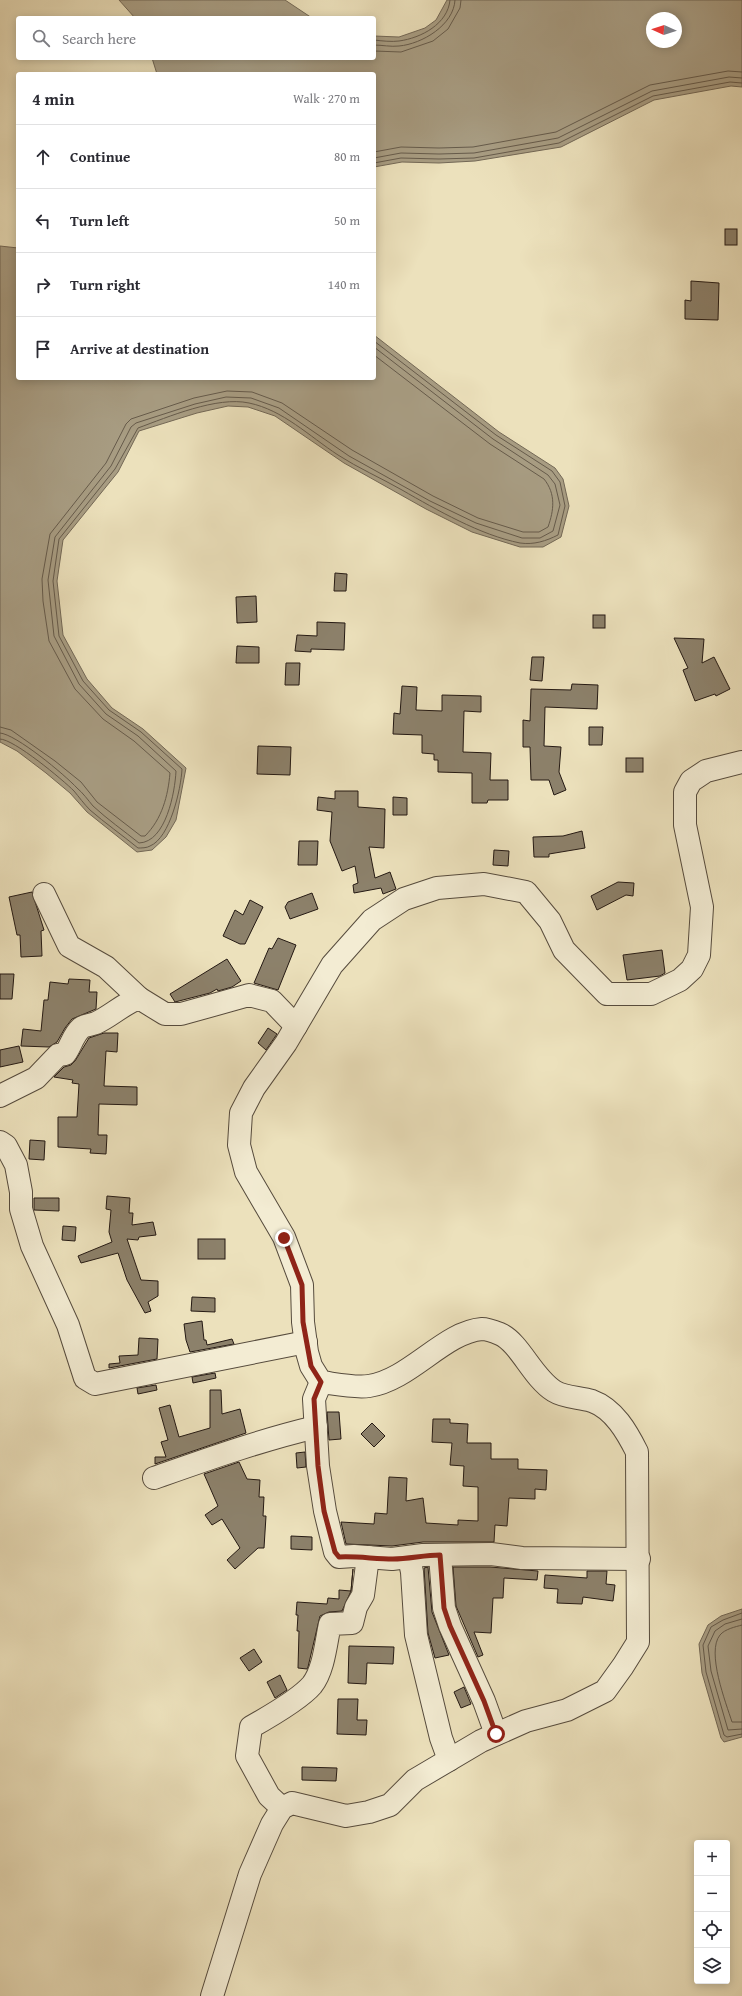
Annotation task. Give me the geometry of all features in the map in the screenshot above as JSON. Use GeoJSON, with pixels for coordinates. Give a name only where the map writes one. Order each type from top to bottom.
{"type":"FeatureCollection","features":[{"type":"Feature","properties":{"kind":"street"},"geometry":{"type":"LineString","coordinates":[[321,1382],[311,1366],[306,1342],[302,1285],[284,1238],[246,1172],[239,1145],[240,1113],[254,1088],[296,1026],[332,965],[372,920],[404,899],[437,888],[484,884],[526,892],[550,921],[564,950],[607,994],[651,994],[680,980],[692,969],[699,955],[702,907],[685,825],[685,792],[691,781],[706,771],[742,762]]}},
{"type":"Feature","properties":{"kind":"street"},"geometry":{"type":"LineString","coordinates":[[44,894],[69,946],[106,967],[139,998],[165,1014],[181,1014],[248,995],[272,1001],[296,1026]]}},
{"type":"Feature","properties":{"kind":"street"},"geometry":{"type":"LineString","coordinates":[[0,1096],[36,1078],[58,1055],[65,1054],[72,1045],[75,1035],[82,1027],[96,1023],[125,1004],[139,998]]}},
{"type":"Feature","properties":{"kind":"street"},"geometry":{"type":"LineString","coordinates":[[0,1142],[6,1146],[16,1165],[21,1192],[21,1208],[32,1246],[68,1325],[85,1378],[95,1384],[306,1342]]}},
{"type":"Feature","properties":{"kind":"street"},"geometry":{"type":"LineString","coordinates":[[212,1996],[250,1874],[272,1824],[282,1808],[292,1804],[346,1816],[369,1812],[390,1804],[415,1780],[481,1741],[526,1721],[567,1710],[605,1690],[623,1666],[638,1642],[639,1559],[637,1452],[627,1432],[607,1410],[592,1401],[555,1391],[541,1381],[513,1346],[501,1334],[483,1329],[459,1336],[410,1369],[391,1379],[369,1386],[321,1382]]}},
{"type":"Feature","properties":{"kind":"street"},"geometry":{"type":"LineString","coordinates":[[321,1382],[314,1399],[318,1466],[324,1511],[335,1552],[339,1557],[392,1559],[409,1558],[423,1554],[639,1559]]}},
{"type":"Feature","properties":{"kind":"street"},"geometry":{"type":"LineString","coordinates":[[154,1478],[188,1467],[222,1453],[316,1427]]}},
{"type":"Feature","properties":{"kind":"street"},"geometry":{"type":"LineString","coordinates":[[440,1555],[444,1608],[450,1626],[484,1701],[496,1734]]}},
{"type":"Feature","properties":{"kind":"street"},"geometry":{"type":"LineString","coordinates":[[282,1808],[269,1796],[248,1756],[248,1743],[251,1727],[288,1704],[312,1685],[323,1662],[330,1624],[352,1623],[356,1607],[363,1595],[368,1557]]}},
{"type":"Feature","properties":{"kind":"street"},"geometry":{"type":"LineString","coordinates":[[409,1558],[412,1572],[416,1635],[439,1731],[449,1760]]}},
{"type":"Feature","properties":{"kind":"water"},"geometry":{"type":"Polygon","coordinates":[[[119,0],[285,0],[309,16],[133,16],[119,0]]]}},
{"type":"Feature","properties":{"kind":"water"},"geometry":{"type":"Polygon","coordinates":[[[447,0],[742,0],[742,87],[731,86],[654,100],[561,147],[475,161],[439,163],[402,162],[376,167],[376,72],[156,72],[153,60],[376,60],[376,36],[399,37],[425,28],[436,20],[447,0]]]}},
{"type":"Feature","properties":{"kind":"water"},"geometry":{"type":"Polygon","coordinates":[[[0,246],[16,248],[16,380],[376,380],[376,337],[499,432],[555,468],[563,479],[569,506],[561,537],[543,547],[520,547],[472,532],[426,509],[344,463],[275,416],[248,407],[228,406],[197,413],[139,431],[118,472],[63,540],[57,581],[63,635],[87,679],[112,708],[143,729],[186,768],[176,820],[166,837],[152,850],[137,852],[87,812],[70,793],[46,773],[17,751],[0,742],[0,246]]]}},
{"type":"Feature","properties":{"kind":"water"},"geometry":{"type":"Polygon","coordinates":[[[742,1609],[742,1737],[724,1742],[721,1738],[702,1673],[699,1644],[708,1625],[721,1616],[742,1609]]]}},
{"type":"Feature","properties":{"kind":"building"},"geometry":{"type":"Polygon","coordinates":[[[725,229],[737,229],[737,245],[725,245],[725,229]]]}},
{"type":"Feature","properties":{"kind":"building"},"geometry":{"type":"Polygon","coordinates":[[[691,281],[719,283],[718,320],[685,319],[685,300],[691,301],[691,281]]]}},
{"type":"Feature","properties":{"kind":"building"},"geometry":{"type":"Polygon","coordinates":[[[335,573],[347,574],[346,591],[334,591],[335,573]]]}},
{"type":"Feature","properties":{"kind":"building"},"geometry":{"type":"Polygon","coordinates":[[[256,596],[257,622],[237,623],[236,597],[256,596]]]}},
{"type":"Feature","properties":{"kind":"building"},"geometry":{"type":"Polygon","coordinates":[[[593,615],[605,615],[605,628],[593,628],[593,615]]]}},
{"type":"Feature","properties":{"kind":"building"},"geometry":{"type":"Polygon","coordinates":[[[317,622],[345,623],[344,650],[311,649],[311,652],[295,651],[297,635],[317,636],[317,622]]]}},
{"type":"Feature","properties":{"kind":"building"},"geometry":{"type":"Polygon","coordinates":[[[674,638],[704,639],[702,663],[714,657],[730,689],[716,696],[715,694],[695,701],[683,670],[688,668],[674,638]]]}},
{"type":"Feature","properties":{"kind":"building"},"geometry":{"type":"Polygon","coordinates":[[[237,646],[259,647],[259,663],[236,663],[237,646]]]}},
{"type":"Feature","properties":{"kind":"building"},"geometry":{"type":"Polygon","coordinates":[[[532,657],[544,657],[542,681],[530,680],[532,657]]]}},
{"type":"Feature","properties":{"kind":"building"},"geometry":{"type":"Polygon","coordinates":[[[286,663],[300,663],[299,685],[285,685],[286,663]]]}},
{"type":"Feature","properties":{"kind":"building"},"geometry":{"type":"Polygon","coordinates":[[[572,684],[598,685],[597,709],[545,707],[544,746],[561,747],[559,772],[566,790],[554,795],[549,780],[531,780],[530,747],[523,747],[523,720],[530,721],[531,689],[571,690],[572,684]]]}},
{"type":"Feature","properties":{"kind":"building"},"geometry":{"type":"Polygon","coordinates":[[[402,686],[417,687],[416,710],[442,711],[442,695],[481,696],[481,712],[464,711],[463,752],[491,753],[490,780],[508,780],[508,800],[488,800],[487,803],[472,803],[472,773],[438,772],[438,760],[434,760],[434,754],[422,753],[422,735],[393,734],[394,713],[400,714],[402,686]]]}},
{"type":"Feature","properties":{"kind":"building"},"geometry":{"type":"Polygon","coordinates":[[[589,727],[603,727],[602,745],[589,745],[589,727]]]}},
{"type":"Feature","properties":{"kind":"building"},"geometry":{"type":"Polygon","coordinates":[[[258,746],[291,747],[290,775],[257,774],[258,746]]]}},
{"type":"Feature","properties":{"kind":"building"},"geometry":{"type":"Polygon","coordinates":[[[626,758],[643,758],[643,772],[626,772],[626,758]]]}},
{"type":"Feature","properties":{"kind":"building"},"geometry":{"type":"Polygon","coordinates":[[[335,791],[358,791],[358,807],[385,809],[384,848],[369,847],[375,878],[390,872],[396,889],[383,894],[381,888],[354,893],[353,885],[358,883],[355,866],[342,871],[330,841],[332,812],[317,810],[318,797],[335,799],[335,791]]]}},
{"type":"Feature","properties":{"kind":"building"},"geometry":{"type":"Polygon","coordinates":[[[393,797],[407,798],[407,815],[393,815],[393,797]]]}},
{"type":"Feature","properties":{"kind":"building"},"geometry":{"type":"Polygon","coordinates":[[[582,831],[585,848],[549,854],[549,857],[534,857],[533,837],[563,836],[582,831]]]}},
{"type":"Feature","properties":{"kind":"building"},"geometry":{"type":"Polygon","coordinates":[[[299,841],[318,841],[317,865],[298,865],[299,841]]]}},
{"type":"Feature","properties":{"kind":"building"},"geometry":{"type":"Polygon","coordinates":[[[494,850],[509,851],[508,866],[493,865],[494,850]]]}},
{"type":"Feature","properties":{"kind":"building"},"geometry":{"type":"Polygon","coordinates":[[[618,882],[634,883],[633,896],[626,895],[597,910],[591,896],[618,882]]]}},
{"type":"Feature","properties":{"kind":"building"},"geometry":{"type":"Polygon","coordinates":[[[32,892],[44,930],[41,931],[42,956],[21,957],[20,935],[17,935],[9,897],[32,892]]]}},
{"type":"Feature","properties":{"kind":"building"},"geometry":{"type":"Polygon","coordinates":[[[312,893],[318,909],[290,919],[285,907],[288,902],[312,893]]]}},
{"type":"Feature","properties":{"kind":"building"},"geometry":{"type":"Polygon","coordinates":[[[250,900],[263,907],[245,944],[240,944],[223,936],[235,910],[243,915],[250,900]]]}},
{"type":"Feature","properties":{"kind":"building"},"geometry":{"type":"Polygon","coordinates":[[[278,938],[296,945],[278,990],[254,983],[269,948],[272,949],[278,938]]]}},
{"type":"Feature","properties":{"kind":"building"},"geometry":{"type":"Polygon","coordinates":[[[662,950],[665,973],[660,976],[627,980],[623,955],[662,950]]]}},
{"type":"Feature","properties":{"kind":"building"},"geometry":{"type":"Polygon","coordinates":[[[227,959],[241,981],[232,987],[218,991],[217,989],[210,993],[175,1002],[170,994],[227,959]]]}},
{"type":"Feature","properties":{"kind":"building"},"geometry":{"type":"Polygon","coordinates":[[[0,974],[14,974],[12,999],[0,999],[0,974]]]}},
{"type":"Feature","properties":{"kind":"building"},"geometry":{"type":"Polygon","coordinates":[[[69,979],[90,980],[89,992],[97,992],[96,1009],[72,1019],[57,1042],[49,1047],[21,1046],[23,1029],[41,1031],[44,1000],[48,1000],[50,982],[68,984],[69,979]]]}},
{"type":"Feature","properties":{"kind":"building"},"geometry":{"type":"Polygon","coordinates":[[[268,1028],[277,1034],[266,1050],[258,1043],[268,1028]]]}},
{"type":"Feature","properties":{"kind":"building"},"geometry":{"type":"Polygon","coordinates":[[[104,1033],[118,1033],[117,1052],[106,1051],[104,1086],[137,1087],[137,1105],[99,1104],[98,1135],[107,1135],[106,1154],[90,1153],[91,1149],[58,1147],[58,1117],[77,1117],[79,1084],[72,1083],[73,1080],[54,1077],[64,1067],[71,1065],[75,1061],[89,1038],[104,1033]]]}},
{"type":"Feature","properties":{"kind":"building"},"geometry":{"type":"Polygon","coordinates":[[[19,1046],[23,1062],[0,1067],[0,1050],[19,1046]]]}},
{"type":"Feature","properties":{"kind":"building"},"geometry":{"type":"Polygon","coordinates":[[[30,1140],[45,1141],[44,1160],[29,1159],[30,1140]]]}},
{"type":"Feature","properties":{"kind":"building"},"geometry":{"type":"Polygon","coordinates":[[[107,1196],[130,1198],[129,1213],[133,1213],[132,1225],[153,1222],[156,1235],[139,1237],[138,1240],[127,1239],[141,1280],[158,1281],[158,1296],[148,1302],[151,1311],[145,1313],[127,1280],[118,1253],[81,1263],[78,1256],[112,1242],[109,1232],[111,1210],[106,1209],[107,1196]]]}},
{"type":"Feature","properties":{"kind":"building"},"geometry":{"type":"Polygon","coordinates":[[[34,1198],[59,1198],[59,1211],[34,1210],[34,1198]]]}},
{"type":"Feature","properties":{"kind":"building"},"geometry":{"type":"Polygon","coordinates":[[[63,1226],[76,1227],[75,1241],[62,1240],[63,1226]]]}},
{"type":"Feature","properties":{"kind":"building"},"geometry":{"type":"Polygon","coordinates":[[[198,1239],[225,1239],[225,1259],[198,1259],[198,1239]]]}},
{"type":"Feature","properties":{"kind":"building"},"geometry":{"type":"Polygon","coordinates":[[[192,1297],[215,1298],[215,1312],[191,1311],[192,1297]]]}},
{"type":"Feature","properties":{"kind":"building"},"geometry":{"type":"Polygon","coordinates":[[[202,1321],[204,1340],[206,1340],[207,1345],[232,1339],[234,1344],[190,1352],[186,1340],[184,1324],[202,1321]]]}},
{"type":"Feature","properties":{"kind":"building"},"geometry":{"type":"Polygon","coordinates":[[[139,1338],[158,1339],[157,1359],[109,1368],[109,1364],[120,1363],[119,1356],[138,1355],[139,1338]]]}},
{"type":"Feature","properties":{"kind":"building"},"geometry":{"type":"Polygon","coordinates":[[[215,1373],[216,1378],[193,1383],[192,1377],[215,1373]]]}},
{"type":"Feature","properties":{"kind":"building"},"geometry":{"type":"Polygon","coordinates":[[[156,1385],[157,1390],[138,1394],[137,1388],[156,1385]]]}},
{"type":"Feature","properties":{"kind":"building"},"geometry":{"type":"Polygon","coordinates":[[[210,1390],[221,1390],[222,1414],[240,1409],[246,1433],[155,1464],[155,1457],[166,1457],[161,1442],[168,1440],[159,1408],[170,1405],[179,1437],[210,1428],[210,1390]]]}},
{"type":"Feature","properties":{"kind":"building"},"geometry":{"type":"Polygon","coordinates":[[[327,1412],[339,1412],[341,1439],[329,1440],[327,1412]]]}},
{"type":"Feature","properties":{"kind":"building"},"geometry":{"type":"Polygon","coordinates":[[[433,1419],[450,1419],[450,1423],[468,1424],[467,1443],[491,1443],[491,1459],[518,1459],[518,1469],[547,1470],[546,1490],[535,1489],[535,1499],[509,1498],[507,1526],[495,1525],[494,1542],[423,1542],[392,1546],[346,1544],[341,1522],[374,1524],[375,1513],[387,1514],[389,1477],[407,1478],[406,1501],[423,1498],[426,1523],[458,1525],[458,1520],[478,1521],[478,1487],[463,1486],[464,1466],[450,1465],[452,1443],[432,1442],[433,1419]]]}},
{"type":"Feature","properties":{"kind":"building"},"geometry":{"type":"Polygon","coordinates":[[[372,1423],[385,1436],[374,1447],[361,1434],[372,1423]]]}},
{"type":"Feature","properties":{"kind":"building"},"geometry":{"type":"Polygon","coordinates":[[[305,1452],[306,1467],[297,1468],[296,1453],[305,1452]]]}},
{"type":"Feature","properties":{"kind":"building"},"geometry":{"type":"Polygon","coordinates":[[[239,1462],[247,1479],[260,1480],[259,1497],[264,1497],[263,1516],[266,1516],[264,1548],[258,1548],[235,1569],[227,1560],[240,1548],[222,1519],[212,1525],[205,1515],[218,1506],[204,1474],[239,1462]]]}},
{"type":"Feature","properties":{"kind":"building"},"geometry":{"type":"Polygon","coordinates":[[[291,1536],[312,1537],[312,1550],[291,1549],[291,1536]]]}},
{"type":"Feature","properties":{"kind":"building"},"geometry":{"type":"Polygon","coordinates":[[[428,1567],[432,1612],[449,1655],[435,1658],[428,1633],[424,1568],[428,1567]]]}},
{"type":"Feature","properties":{"kind":"building"},"geometry":{"type":"Polygon","coordinates":[[[453,1567],[490,1567],[538,1571],[537,1580],[504,1578],[503,1598],[493,1598],[491,1633],[474,1632],[483,1655],[478,1657],[456,1606],[453,1567]]]}},
{"type":"Feature","properties":{"kind":"building"},"geometry":{"type":"Polygon","coordinates":[[[587,1571],[607,1571],[606,1584],[615,1585],[613,1601],[583,1597],[582,1604],[557,1603],[558,1589],[544,1588],[545,1575],[587,1578],[587,1571]]]}},
{"type":"Feature","properties":{"kind":"building"},"geometry":{"type":"Polygon","coordinates":[[[339,1590],[351,1591],[342,1611],[329,1612],[320,1616],[308,1667],[307,1669],[298,1668],[299,1631],[297,1631],[297,1602],[327,1604],[328,1598],[339,1599],[339,1590]]]}},
{"type":"Feature","properties":{"kind":"building"},"geometry":{"type":"Polygon","coordinates":[[[349,1646],[394,1647],[393,1664],[367,1663],[366,1684],[348,1683],[349,1646]]]}},
{"type":"Feature","properties":{"kind":"building"},"geometry":{"type":"Polygon","coordinates":[[[254,1649],[262,1662],[249,1671],[240,1658],[254,1649]]]}},
{"type":"Feature","properties":{"kind":"building"},"geometry":{"type":"Polygon","coordinates":[[[280,1675],[287,1690],[275,1698],[267,1682],[280,1675]]]}},
{"type":"Feature","properties":{"kind":"building"},"geometry":{"type":"Polygon","coordinates":[[[464,1687],[471,1704],[461,1708],[454,1692],[464,1687]]]}},
{"type":"Feature","properties":{"kind":"building"},"geometry":{"type":"Polygon","coordinates":[[[338,1699],[358,1699],[357,1720],[367,1720],[366,1735],[337,1734],[338,1699]]]}},
{"type":"Feature","properties":{"kind":"building"},"geometry":{"type":"Polygon","coordinates":[[[302,1767],[337,1768],[336,1781],[302,1780],[302,1767]]]}},
{"type":"Feature","properties":{"kind":"route"},"geometry":{"type":"LineString","coordinates":[[284,1238],[302,1285],[303,1322],[307,1352],[311,1366],[321,1382],[314,1399],[318,1466],[324,1511],[335,1552],[339,1557],[354,1556],[392,1559],[409,1558],[423,1554],[440,1555],[444,1608],[458,1645],[484,1701],[496,1734]]}}]}
